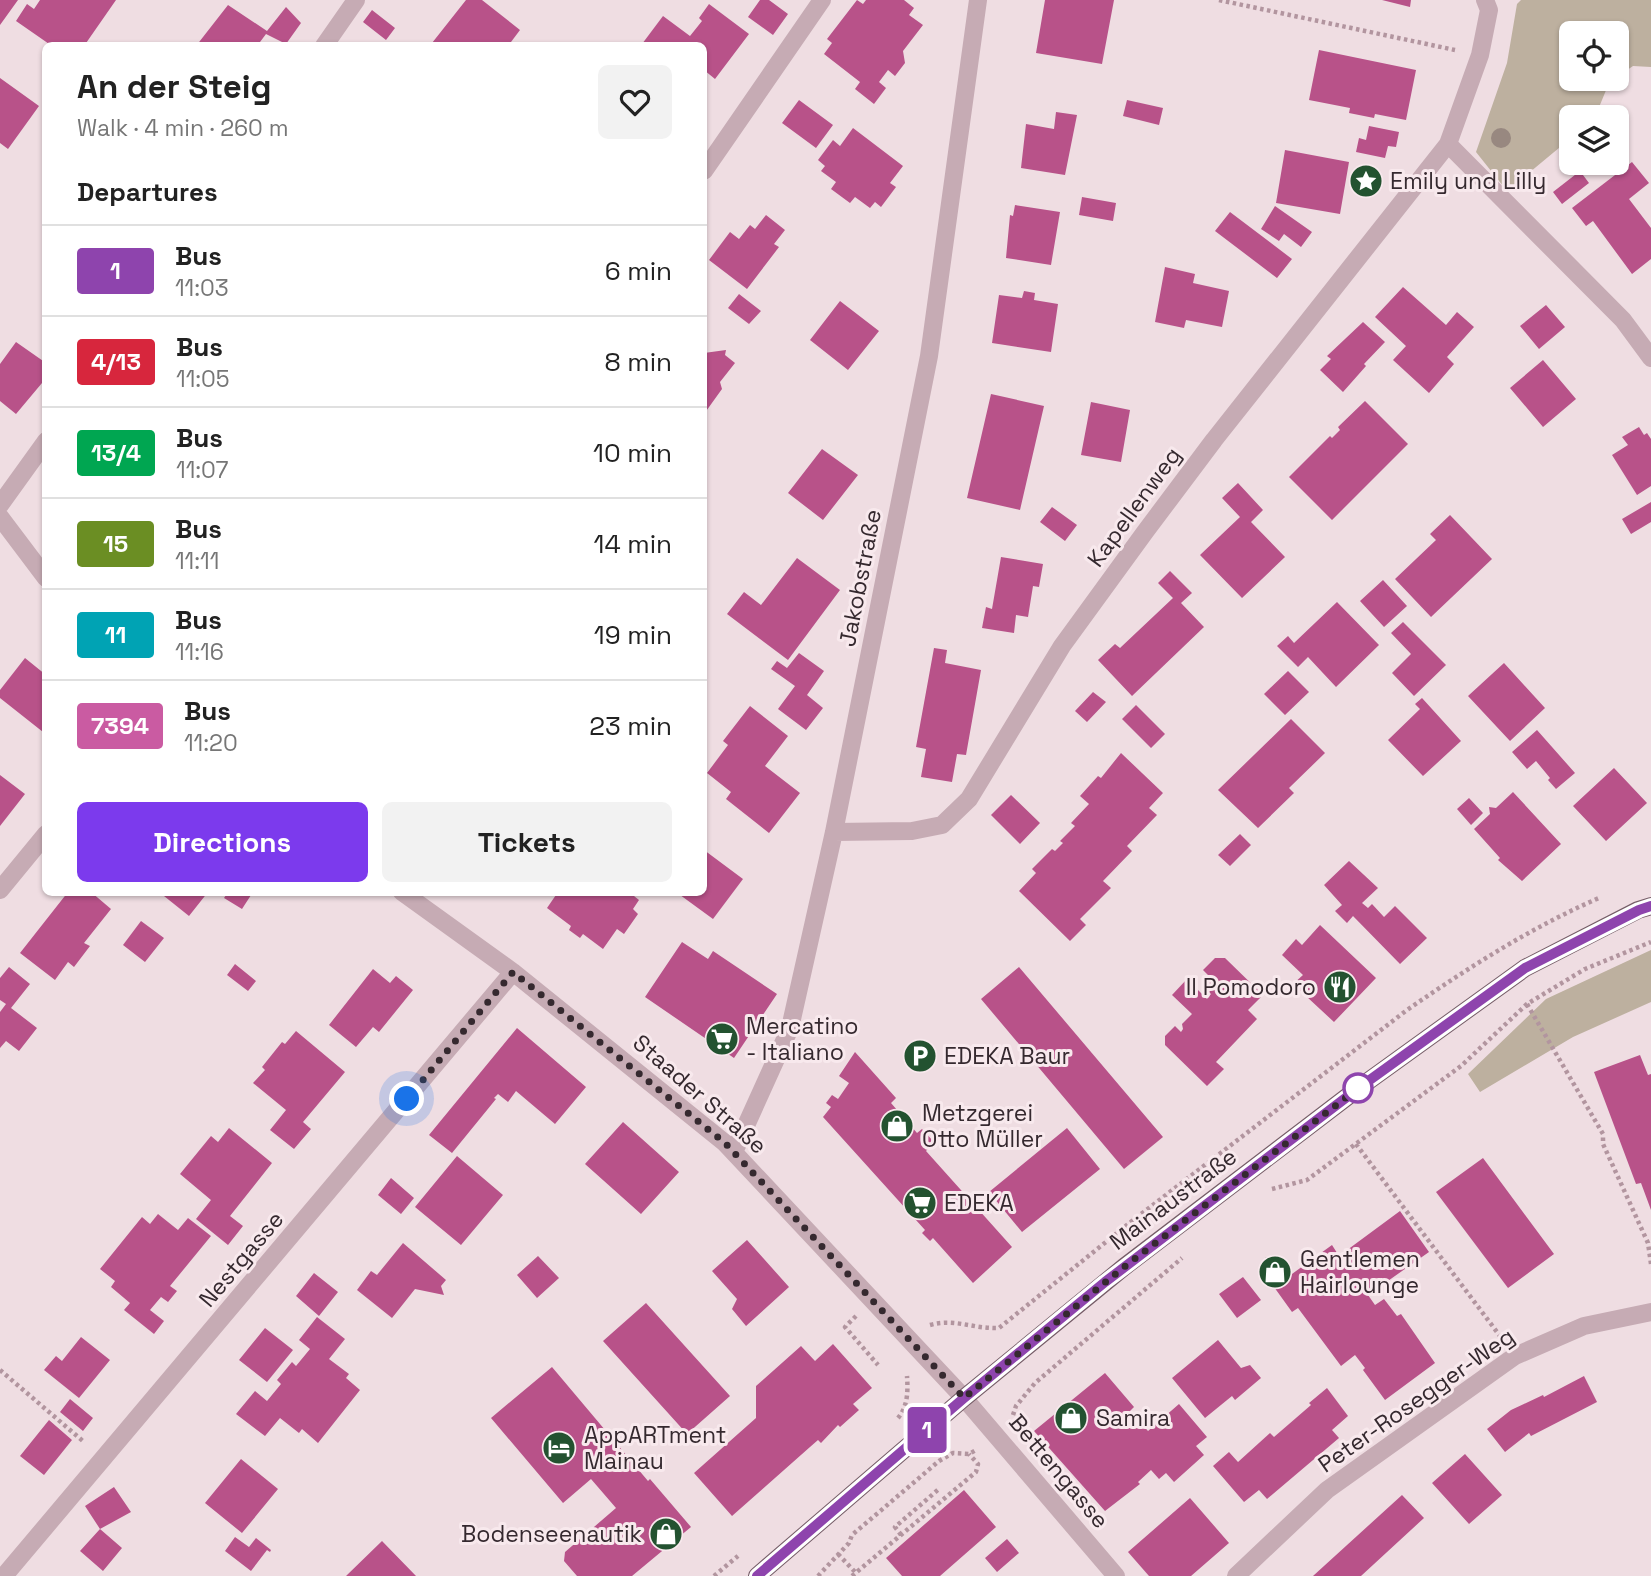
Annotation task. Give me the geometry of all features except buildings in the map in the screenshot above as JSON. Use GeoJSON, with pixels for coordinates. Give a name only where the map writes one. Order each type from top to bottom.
{"type":"FeatureCollection","features":[{"type":"Feature","properties":{"kind":"main road","name":"Mainaustraße"},"geometry":{"type":"LineString","coordinates":[[757,1576],[964,1398],[1145,1251],[1360,1087],[1525,968],[1651,906]]}},
{"type":"Feature","properties":{"kind":"street"},"geometry":{"type":"LineString","coordinates":[[327,42],[356,0]]}},
{"type":"Feature","properties":{"kind":"street"},"geometry":{"type":"LineString","coordinates":[[707,167],[822,0]]}},
{"type":"Feature","properties":{"kind":"street","name":"Jakobstraße"},"geometry":{"type":"LineString","coordinates":[[734,1153],[790,1028],[834,832],[929,356],[978,0]]}},
{"type":"Feature","properties":{"kind":"street","name":"Kapellenweg"},"geometry":{"type":"LineString","coordinates":[[834,832],[912,831],[942,825],[969,799],[1062,646],[1214,440],[1448,144],[1480,55],[1489,10],[1485,0]]}},
{"type":"Feature","properties":{"kind":"street"},"geometry":{"type":"LineString","coordinates":[[1448,144],[1623,320],[1651,358]]}},
{"type":"Feature","properties":{"kind":"street"},"geometry":{"type":"LineString","coordinates":[[0,505],[42,447]]}},
{"type":"Feature","properties":{"kind":"street"},"geometry":{"type":"LineString","coordinates":[[0,517],[42,573]]}},
{"type":"Feature","properties":{"kind":"street"},"geometry":{"type":"LineString","coordinates":[[0,890],[42,839]]}},
{"type":"Feature","properties":{"kind":"street","name":"Staader Straße"},"geometry":{"type":"LineString","coordinates":[[408,896],[513,972],[734,1153],[964,1398]]}},
{"type":"Feature","properties":{"kind":"street","name":"Nestgasse"},"geometry":{"type":"LineString","coordinates":[[4,1576],[513,972]]}},
{"type":"Feature","properties":{"kind":"street","name":"Peter-Rosegger-Weg"},"geometry":{"type":"LineString","coordinates":[[1236,1576],[1327,1490],[1515,1356],[1584,1326],[1651,1312]]}},
{"type":"Feature","properties":{"kind":"street","name":"Bettengasse"},"geometry":{"type":"LineString","coordinates":[[964,1398],[1116,1576]]}},
{"type":"Feature","properties":{"kind":"path"},"geometry":{"type":"LineString","coordinates":[[1219,0],[1480,55]]}},
{"type":"Feature","properties":{"kind":"path"},"geometry":{"type":"LineString","coordinates":[[903,1412],[908,1393],[907,1376],[894,1359],[931,1325],[946,1321],[981,1329],[999,1328],[1132,1221],[1407,1010],[1453,978],[1554,918],[1602,897]]}},
{"type":"Feature","properties":{"kind":"path"},"geometry":{"type":"LineString","coordinates":[[1266,1192],[1274,1187],[1307,1180],[1461,1066],[1527,1004],[1585,969],[1651,942]]}},
{"type":"Feature","properties":{"kind":"path"},"geometry":{"type":"LineString","coordinates":[[1527,1004],[1603,1134],[1603,1144],[1648,1243],[1651,1264]]}},
{"type":"Feature","properties":{"kind":"path"},"geometry":{"type":"LineString","coordinates":[[1356,1144],[1515,1356]]}},
{"type":"Feature","properties":{"kind":"path"},"geometry":{"type":"LineString","coordinates":[[818,1576],[849,1543],[852,1535],[939,1461],[953,1453],[969,1454],[1006,1424],[1016,1406],[1035,1383],[1184,1257]]}},
{"type":"Feature","properties":{"kind":"path"},"geometry":{"type":"LineString","coordinates":[[856,1316],[845,1327],[878,1365]]}},
{"type":"Feature","properties":{"kind":"path"},"geometry":{"type":"LineString","coordinates":[[0,1370],[104,1460]]}},
{"type":"Feature","properties":{"kind":"path"},"geometry":{"type":"LineString","coordinates":[[838,1554],[854,1574],[976,1472],[978,1464],[969,1454]]}},
{"type":"Feature","properties":{"kind":"path"},"geometry":{"type":"LineString","coordinates":[[901,1535],[895,1527],[940,1488]]}},
{"type":"Feature","properties":{"kind":"shaded area"},"geometry":{"type":"Polygon","coordinates":[[[1521,0],[1651,0],[1651,67],[1633,66],[1629,69],[1629,21],[1559,21],[1559,91],[1606,91],[1600,105],[1559,105],[1559,148],[1507,191],[1476,152],[1507,63],[1517,4],[1521,0]]]}},
{"type":"Feature","properties":{"kind":"shaded area"},"geometry":{"type":"Polygon","coordinates":[[[1651,950],[1651,1002],[1573,1037],[1480,1092],[1468,1074],[1546,999],[1651,950]]]}},
{"type":"Feature","properties":{"kind":"bus line","name":"1"},"geometry":{"type":"LineString","coordinates":[[757,1576],[964,1398],[1105,1282],[1360,1087],[1525,968],[1651,906]]}},
{"type":"Feature","properties":{"kind":"place","name":"Emily und Lilly"},"geometry":{"type":"Point","coordinates":[1366,181]}},
{"type":"Feature","properties":{"kind":"place","name":"Il Pomodoro"},"geometry":{"type":"Point","coordinates":[1340,987]}},
{"type":"Feature","properties":{"kind":"place","name":"Mercatino - Italiano"},"geometry":{"type":"Point","coordinates":[722,1039]}},
{"type":"Feature","properties":{"kind":"place","name":"EDEKA Baur"},"geometry":{"type":"Point","coordinates":[920,1056]}},
{"type":"Feature","properties":{"kind":"place","name":"Metzgerei Otto Müller"},"geometry":{"type":"Point","coordinates":[897,1126]}},
{"type":"Feature","properties":{"kind":"place","name":"EDEKA"},"geometry":{"type":"Point","coordinates":[920,1203]}},
{"type":"Feature","properties":{"kind":"place","name":"Gentlemen Hairlounge"},"geometry":{"type":"Point","coordinates":[1275,1272]}},
{"type":"Feature","properties":{"kind":"place","name":"Samira"},"geometry":{"type":"Point","coordinates":[1071,1418]}},
{"type":"Feature","properties":{"kind":"place","name":"AppARTment Mainau"},"geometry":{"type":"Point","coordinates":[559,1448]}},
{"type":"Feature","properties":{"kind":"place","name":"Bodenseenautik"},"geometry":{"type":"Point","coordinates":[666,1534]}},
{"type":"Feature","properties":{"kind":"route"},"geometry":{"type":"LineString","coordinates":[[407,1099],[513,972],[725,1143],[964,1398],[1124,1267],[1360,1087],[1358,1088]]}}]}
